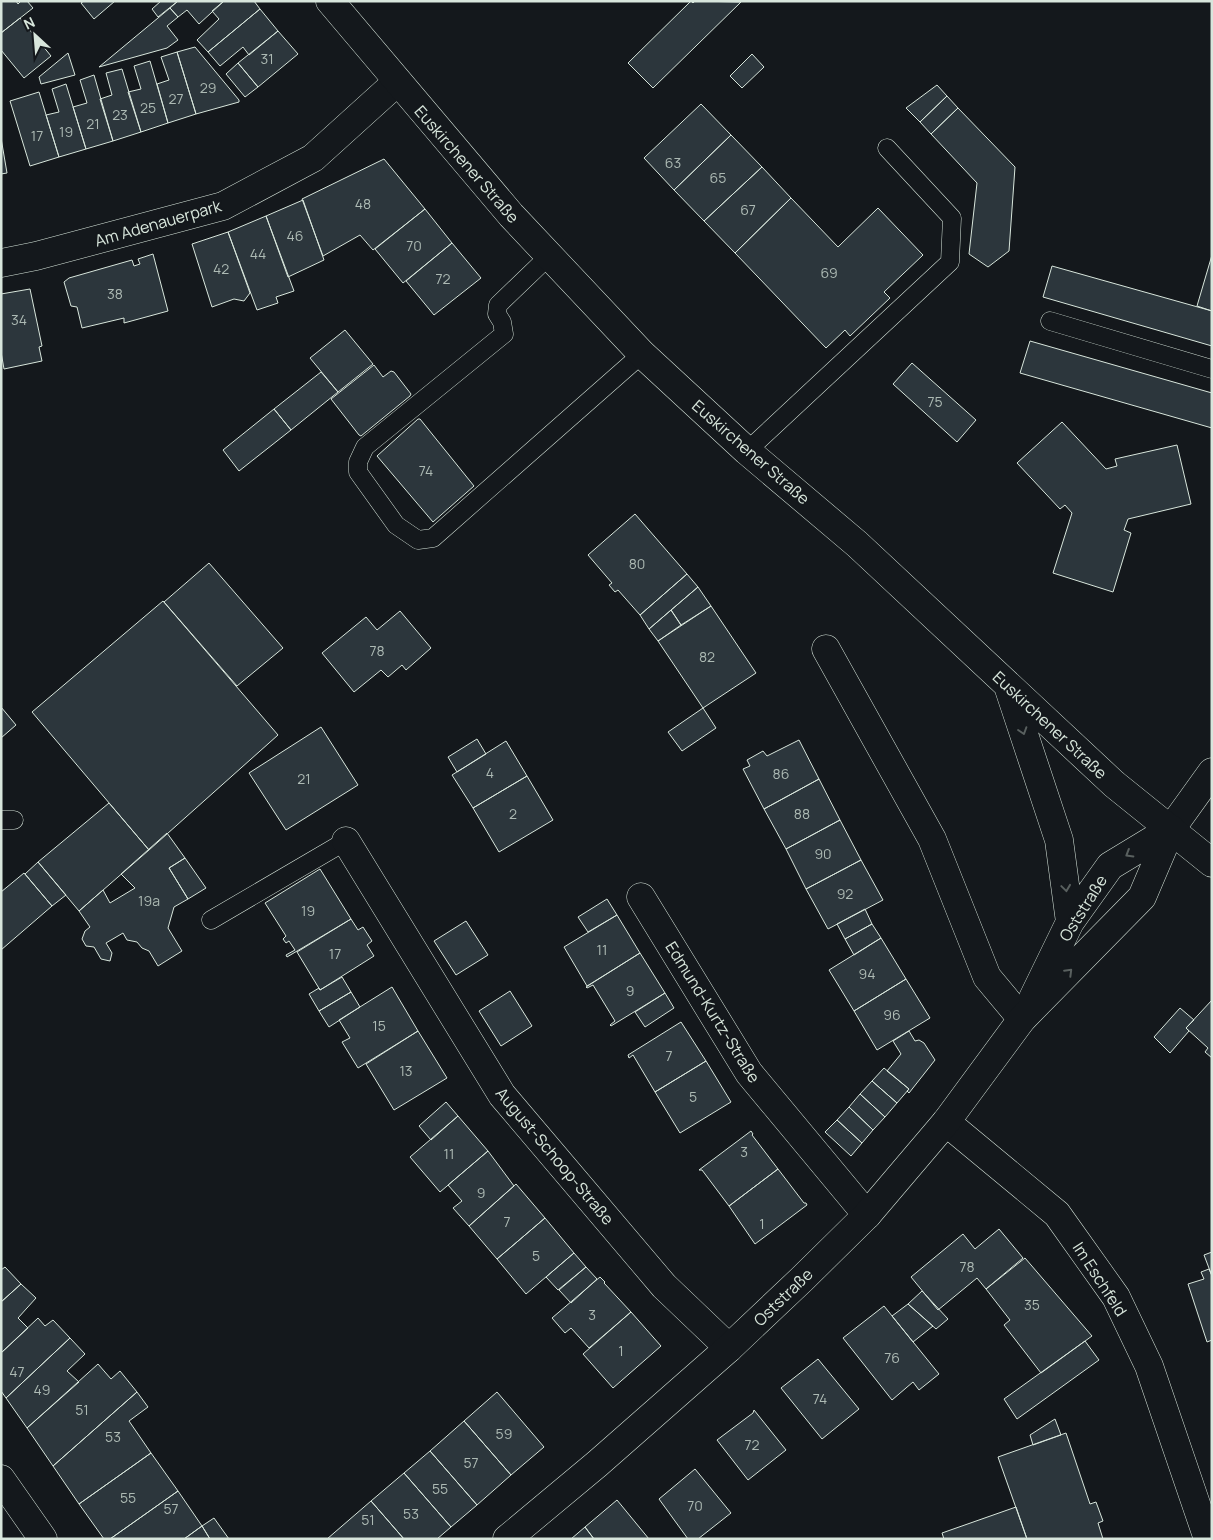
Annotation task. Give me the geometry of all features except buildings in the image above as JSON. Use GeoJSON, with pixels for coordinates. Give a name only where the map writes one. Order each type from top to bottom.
{"type":"FeatureCollection","features":[{"type":"Feature","properties":{"kind":"street","name":"Euskirchener Straße"},"geometry":{"type":"LineString","coordinates":[[330,1],[512,215],[642,354],[747,452],[857,544],[1114,784],[1212,863]]}},
{"type":"Feature","properties":{"kind":"street","name":"Am Adenauerpark"},"geometry":{"type":"LineString","coordinates":[[1,263],[36,256],[223,206],[313,158],[397,82]]}},
{"type":"Feature","properties":{"kind":"street"},"geometry":{"type":"LineString","coordinates":[[826,649],[932,839],[987,977],[1022,1019]]}},
{"type":"Feature","properties":{"kind":"street"},"geometry":{"type":"LineString","coordinates":[[1008,685],[1059,840],[1070,922]]}},
{"type":"Feature","properties":{"kind":"street"},"geometry":{"type":"LineString","coordinates":[[1171,829],[1212,772]]}},
{"type":"Feature","properties":{"kind":"street","name":"Oststraße"},"geometry":{"type":"LineString","coordinates":[[1022,1019],[1070,922],[1110,866],[1171,829]]}},
{"type":"Feature","properties":{"kind":"street","name":"Oststraße"},"geometry":{"type":"LineString","coordinates":[[507,1539],[597,1464],[729,1348],[867,1215],[946,1122],[1022,1019],[1142,897],[1171,829]]}},
{"type":"Feature","properties":{"kind":"street","name":"August-Schoop-Straße"},"geometry":{"type":"LineString","coordinates":[[346,841],[502,1096],[664,1286],[729,1348]]}},
{"type":"Feature","properties":{"kind":"street","name":"Edmund-Kurtz-Straße"},"geometry":{"type":"LineString","coordinates":[[641,897],[749,1073],[867,1215]]}},
{"type":"Feature","properties":{"kind":"street","name":"Im Eschfeld"},"geometry":{"type":"LineString","coordinates":[[946,1122],[1058,1214],[1116,1297],[1149,1366],[1208,1539]]}},
{"type":"Feature","properties":{"kind":"street"},"geometry":{"type":"LineString","coordinates":[[1,1479],[43,1539]]}},
{"type":"Feature","properties":{"kind":"lane"},"geometry":{"type":"LineString","coordinates":[[747,452],[950,262],[952,218],[887,148]]}},
{"type":"Feature","properties":{"kind":"lane"},"geometry":{"type":"LineString","coordinates":[[549,256],[498,305],[497,314],[502,322],[504,334],[365,447],[358,462],[358,472],[396,525],[418,540],[433,538],[642,354]]}},
{"type":"Feature","properties":{"kind":"lane"},"geometry":{"type":"LineString","coordinates":[[1050,321],[1212,369]]}},
{"type":"Feature","properties":{"kind":"lane"},"geometry":{"type":"LineString","coordinates":[[211,920],[346,841]]}}]}
